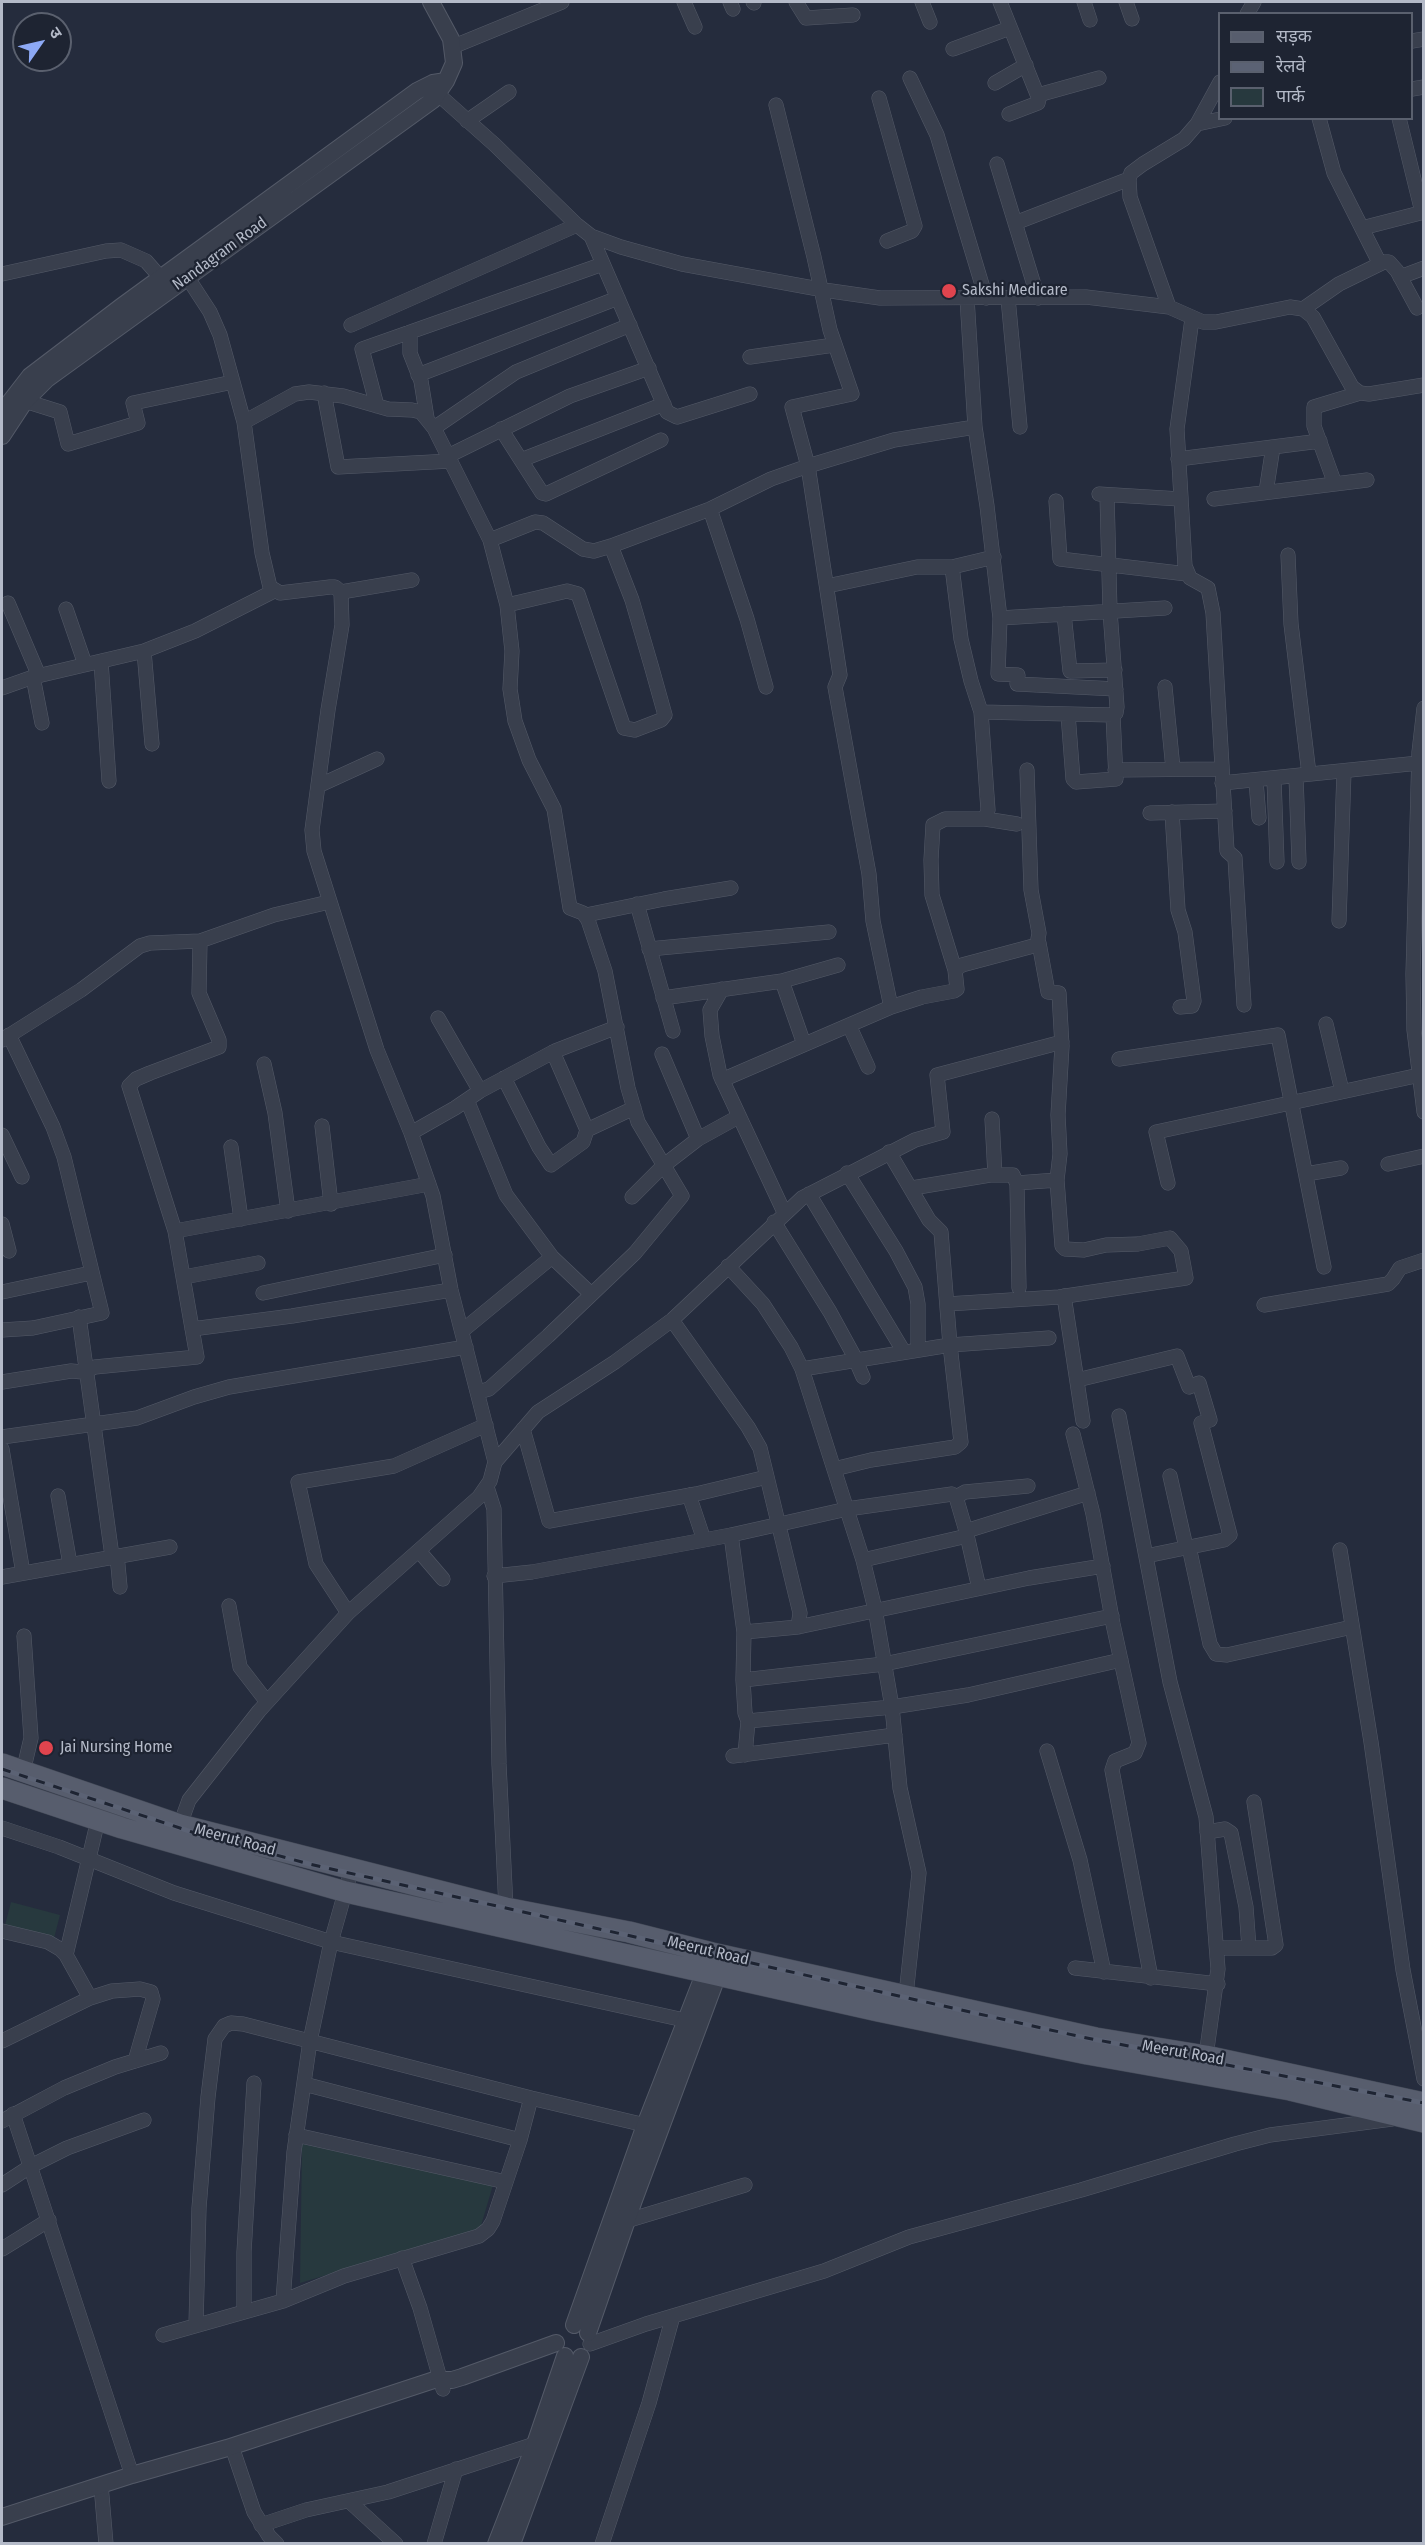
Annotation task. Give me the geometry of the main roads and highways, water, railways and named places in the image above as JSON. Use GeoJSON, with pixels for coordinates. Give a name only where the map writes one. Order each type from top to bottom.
{"type":"FeatureCollection","features":[{"type":"Feature","properties":{"kind":"main road","name":"Meerut Road"},"geometry":{"type":"LineString","coordinates":[[2,1764],[180,1825],[506,1908],[629,1932],[718,1954],[1096,2037],[1206,2056],[1424,2103]]}},
{"type":"Feature","properties":{"kind":"main road","name":"Meerut Road"},"geometry":{"type":"LineString","coordinates":[[2,1788],[98,1820],[346,1892],[711,1976],[1087,2054],[1290,2090],[1414,2120]]}},
{"type":"Feature","properties":{"kind":"main road"},"geometry":{"type":"LineString","coordinates":[[711,1976],[718,1954]]}},
{"type":"Feature","properties":{"kind":"railway"},"geometry":{"type":"LineString","coordinates":[[2,1769],[192,1832],[309,1864],[1082,2037],[1424,2103]]}},
{"type":"Feature","properties":{"kind":"place","name":"Sakshi Medicare"},"geometry":{"type":"Point","coordinates":[949,291]}},
{"type":"Feature","properties":{"kind":"place","name":"Jai Nursing Home"},"geometry":{"type":"Point","coordinates":[46,1748]}}]}
